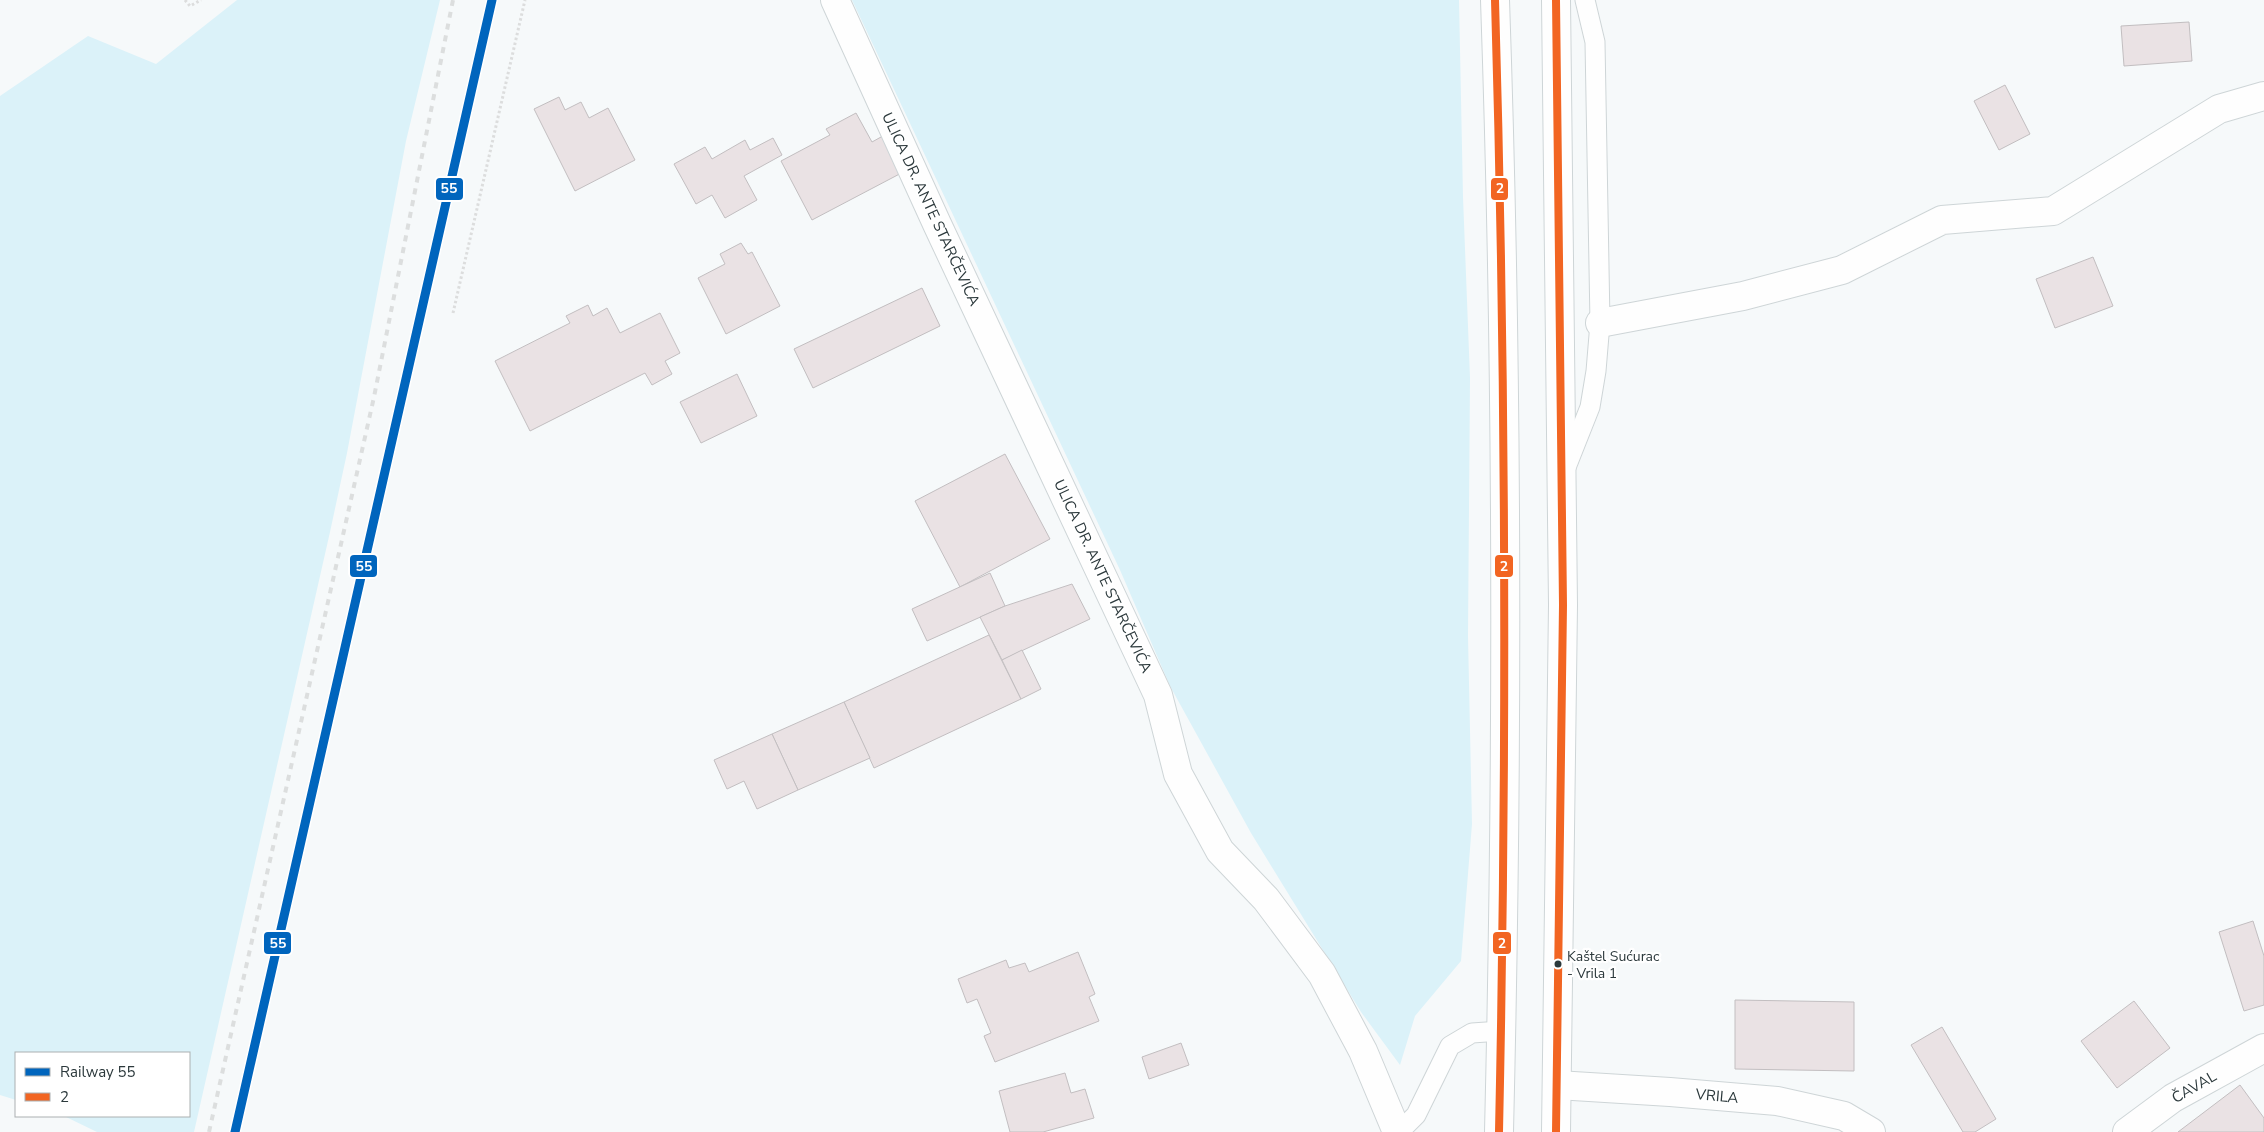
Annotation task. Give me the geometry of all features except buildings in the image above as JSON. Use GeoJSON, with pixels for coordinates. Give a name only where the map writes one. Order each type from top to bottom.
{"type":"FeatureCollection","features":[{"type":"Feature","properties":{"kind":"street","name":"ULICA DR. ANTE STARČEVIĆA"},"geometry":{"type":"LineString","coordinates":[[835,0],[937,224],[1158,695],[1178,774],[1220,851],[1266,899],[1322,974],[1363,1051],[1398,1132]]}},
{"type":"Feature","properties":{"kind":"street"},"geometry":{"type":"LineString","coordinates":[[1495,0],[1500,161],[1506,593],[1499,1132]]}},
{"type":"Feature","properties":{"kind":"street"},"geometry":{"type":"LineString","coordinates":[[1556,0],[1563,605],[1556,1132]]}},
{"type":"Feature","properties":{"kind":"street"},"geometry":{"type":"LineString","coordinates":[[1600,322],[1743,296],[1842,270],[1942,220],[2053,211],[2219,109],[2264,96]]}},
{"type":"Feature","properties":{"kind":"street","name":"ČAVAL"},"geometry":{"type":"LineString","coordinates":[[2127,1132],[2173,1098],[2264,1048]]}},
{"type":"Feature","properties":{"kind":"street","name":"VRILA"},"geometry":{"type":"LineString","coordinates":[[1557,1086],[1670,1092],[1776,1101],[1844,1116],[1871,1132]]}},
{"type":"Feature","properties":{"kind":"lane"},"geometry":{"type":"LineString","coordinates":[[1562,476],[1590,408],[1596,371],[1600,322],[1595,42],[1585,0]]}},
{"type":"Feature","properties":{"kind":"lane"},"geometry":{"type":"LineString","coordinates":[[1398,1132],[1416,1115],[1450,1046],[1472,1033],[1501,1031]]}},
{"type":"Feature","properties":{"kind":"path"},"geometry":{"type":"LineString","coordinates":[[185,0],[190,6],[201,0]]}},
{"type":"Feature","properties":{"kind":"path"},"geometry":{"type":"LineString","coordinates":[[452,313],[525,0]]}},
{"type":"Feature","properties":{"kind":"shaded area"},"geometry":{"type":"Polygon","coordinates":[[[237,0],[440,0],[406,141],[347,453],[330,532],[194,1132],[97,1132],[66,1117],[190,1117],[190,1052],[15,1052],[15,1100],[0,1095],[0,96],[88,36],[156,64],[237,0]]]}},
{"type":"Feature","properties":{"kind":"shaded area"},"geometry":{"type":"Polygon","coordinates":[[[852,0],[1459,0],[1463,197],[1470,378],[1468,636],[1472,824],[1461,961],[1415,1016],[1400,1065],[1361,1012],[1251,833],[1170,686],[1120,570],[852,0]]]}},
{"type":"Feature","properties":{"kind":"railway"},"geometry":{"type":"LineString","coordinates":[[209,1132],[374,397],[453,0]]}},
{"type":"Feature","properties":{"kind":"rail line","name":"55"},"geometry":{"type":"LineString","coordinates":[[235,1132],[492,0]]}},
{"type":"Feature","properties":{"kind":"transit line","name":"2"},"geometry":{"type":"LineString","coordinates":[[1495,0],[1499,141],[1504,566],[1502,991],[1499,1132]]}},
{"type":"Feature","properties":{"kind":"transit line","name":"2"},"geometry":{"type":"LineString","coordinates":[[1556,0],[1563,605],[1556,1132]]}},
{"type":"Feature","properties":{"kind":"place","name":"Kaštel Sućurac - Vrila 1"},"geometry":{"type":"Point","coordinates":[1558,964]}}]}
